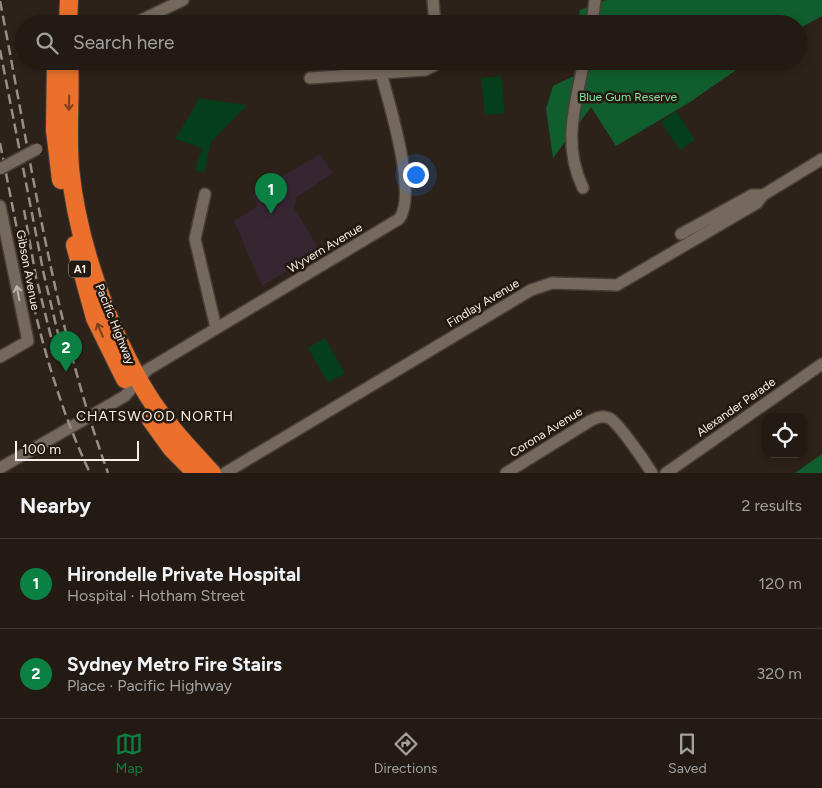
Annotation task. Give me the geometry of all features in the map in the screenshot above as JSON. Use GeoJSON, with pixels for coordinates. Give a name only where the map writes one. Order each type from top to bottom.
{"type":"FeatureCollection","features":[{"type":"Feature","properties":{"kind":"highway"},"geometry":{"type":"LineString","coordinates":[[57,0],[57,15]]}},
{"type":"Feature","properties":{"kind":"highway"},"geometry":{"type":"LineString","coordinates":[[68,15],[69,0]]}},
{"type":"Feature","properties":{"kind":"highway","name":"Pacific Highway"},"geometry":{"type":"LineString","coordinates":[[57,70],[73,238],[88,295],[106,343],[134,384],[172,449],[196,473]]}},
{"type":"Feature","properties":{"kind":"highway","name":"Pacific Highway"},"geometry":{"type":"LineString","coordinates":[[62,140],[68,70]]}},
{"type":"Feature","properties":{"kind":"highway","name":"Pacific Highway"},"geometry":{"type":"LineString","coordinates":[[134,384],[212,473]]}},
{"type":"Feature","properties":{"kind":"street"},"geometry":{"type":"LineString","coordinates":[[152,15],[183,0]]}},
{"type":"Feature","properties":{"kind":"street"},"geometry":{"type":"LineString","coordinates":[[433,0],[434,15]]}},
{"type":"Feature","properties":{"kind":"street"},"geometry":{"type":"LineString","coordinates":[[593,15],[595,0]]}},
{"type":"Feature","properties":{"kind":"street"},"geometry":{"type":"LineString","coordinates":[[310,78],[425,70]]}},
{"type":"Feature","properties":{"kind":"street"},"geometry":{"type":"LineString","coordinates":[[583,70],[571,141],[574,168],[583,188]]}},
{"type":"Feature","properties":{"kind":"street","name":"Wyvern Avenue"},"geometry":{"type":"LineString","coordinates":[[0,468],[125,396],[147,370],[399,219],[406,199],[399,143],[381,73]]}},
{"type":"Feature","properties":{"kind":"street"},"geometry":{"type":"LineString","coordinates":[[0,169],[37,148],[62,140]]}},
{"type":"Feature","properties":{"kind":"street","name":"Findlay Avenue"},"geometry":{"type":"LineString","coordinates":[[681,234],[752,195],[763,194],[822,159]]}},
{"type":"Feature","properties":{"kind":"street"},"geometry":{"type":"LineString","coordinates":[[205,194],[195,239],[216,328]]}},
{"type":"Feature","properties":{"kind":"street","name":"Findlay Avenue"},"geometry":{"type":"LineString","coordinates":[[225,473],[531,290],[552,283],[617,285],[757,203],[763,194]]}},
{"type":"Feature","properties":{"kind":"street","name":"Gibson Avenue"},"geometry":{"type":"LineString","coordinates":[[0,206],[28,340],[0,357]]}},
{"type":"Feature","properties":{"kind":"street","name":"Alexander Parade"},"geometry":{"type":"LineString","coordinates":[[666,473],[822,364]]}},
{"type":"Feature","properties":{"kind":"street","name":"Corona Avenue"},"geometry":{"type":"LineString","coordinates":[[506,473],[590,421],[602,417],[613,420],[652,473]]}},
{"type":"Feature","properties":{"kind":"shaded area"},"geometry":{"type":"Polygon","coordinates":[[[320,154],[333,173],[297,197],[294,208],[320,251],[262,286],[234,221],[258,206],[252,195],[320,154]]]}},
{"type":"Feature","properties":{"kind":"green space"},"geometry":{"type":"Polygon","coordinates":[[[606,0],[822,0],[822,16],[807,24],[807,15],[579,15],[580,10],[606,0]]]}},
{"type":"Feature","properties":{"kind":"green space","name":"Blue Gum Reserve"},"geometry":{"type":"Polygon","coordinates":[[[574,70],[736,70],[690,102],[616,146],[591,107],[553,158],[546,109],[553,86],[574,76],[574,70]]]}},
{"type":"Feature","properties":{"kind":"green space"},"geometry":{"type":"Polygon","coordinates":[[[501,76],[505,113],[485,115],[481,78],[501,76]]]}},
{"type":"Feature","properties":{"kind":"green space"},"geometry":{"type":"Polygon","coordinates":[[[197,98],[247,105],[211,142],[204,173],[195,170],[202,148],[175,139],[197,103],[197,98]]]}},
{"type":"Feature","properties":{"kind":"green space"},"geometry":{"type":"Polygon","coordinates":[[[676,111],[695,140],[680,150],[661,122],[676,111]]]}},
{"type":"Feature","properties":{"kind":"green space"},"geometry":{"type":"Polygon","coordinates":[[[325,338],[345,373],[328,383],[308,348],[325,338]]]}},
{"type":"Feature","properties":{"kind":"green space"},"geometry":{"type":"Polygon","coordinates":[[[822,454],[822,473],[795,473],[822,454]]]}},
{"type":"Feature","properties":{"kind":"railway"},"geometry":{"type":"LineString","coordinates":[[0,1],[33,180],[58,299],[72,357],[108,473]]}},
{"type":"Feature","properties":{"kind":"railway"},"geometry":{"type":"LineString","coordinates":[[0,50],[44,275],[61,346]]}},
{"type":"Feature","properties":{"kind":"railway"},"geometry":{"type":"LineString","coordinates":[[0,143],[25,270],[46,352],[58,393],[90,473]]}},
{"type":"Feature","properties":{"kind":"railway"},"geometry":{"type":"LineString","coordinates":[[24,210],[36,277],[54,349]]}},
{"type":"Feature","properties":{"kind":"place","name":"Hirondelle Private Hospital"},"geometry":{"type":"Point","coordinates":[271,214]}},
{"type":"Feature","properties":{"kind":"place","name":"Sydney Metro Fire Stairs"},"geometry":{"type":"Point","coordinates":[66,372]}},
{"type":"Feature","properties":{"kind":"district","name":"CHATSWOOD NORTH"},"geometry":{"type":"Point","coordinates":[155,416]}}]}
